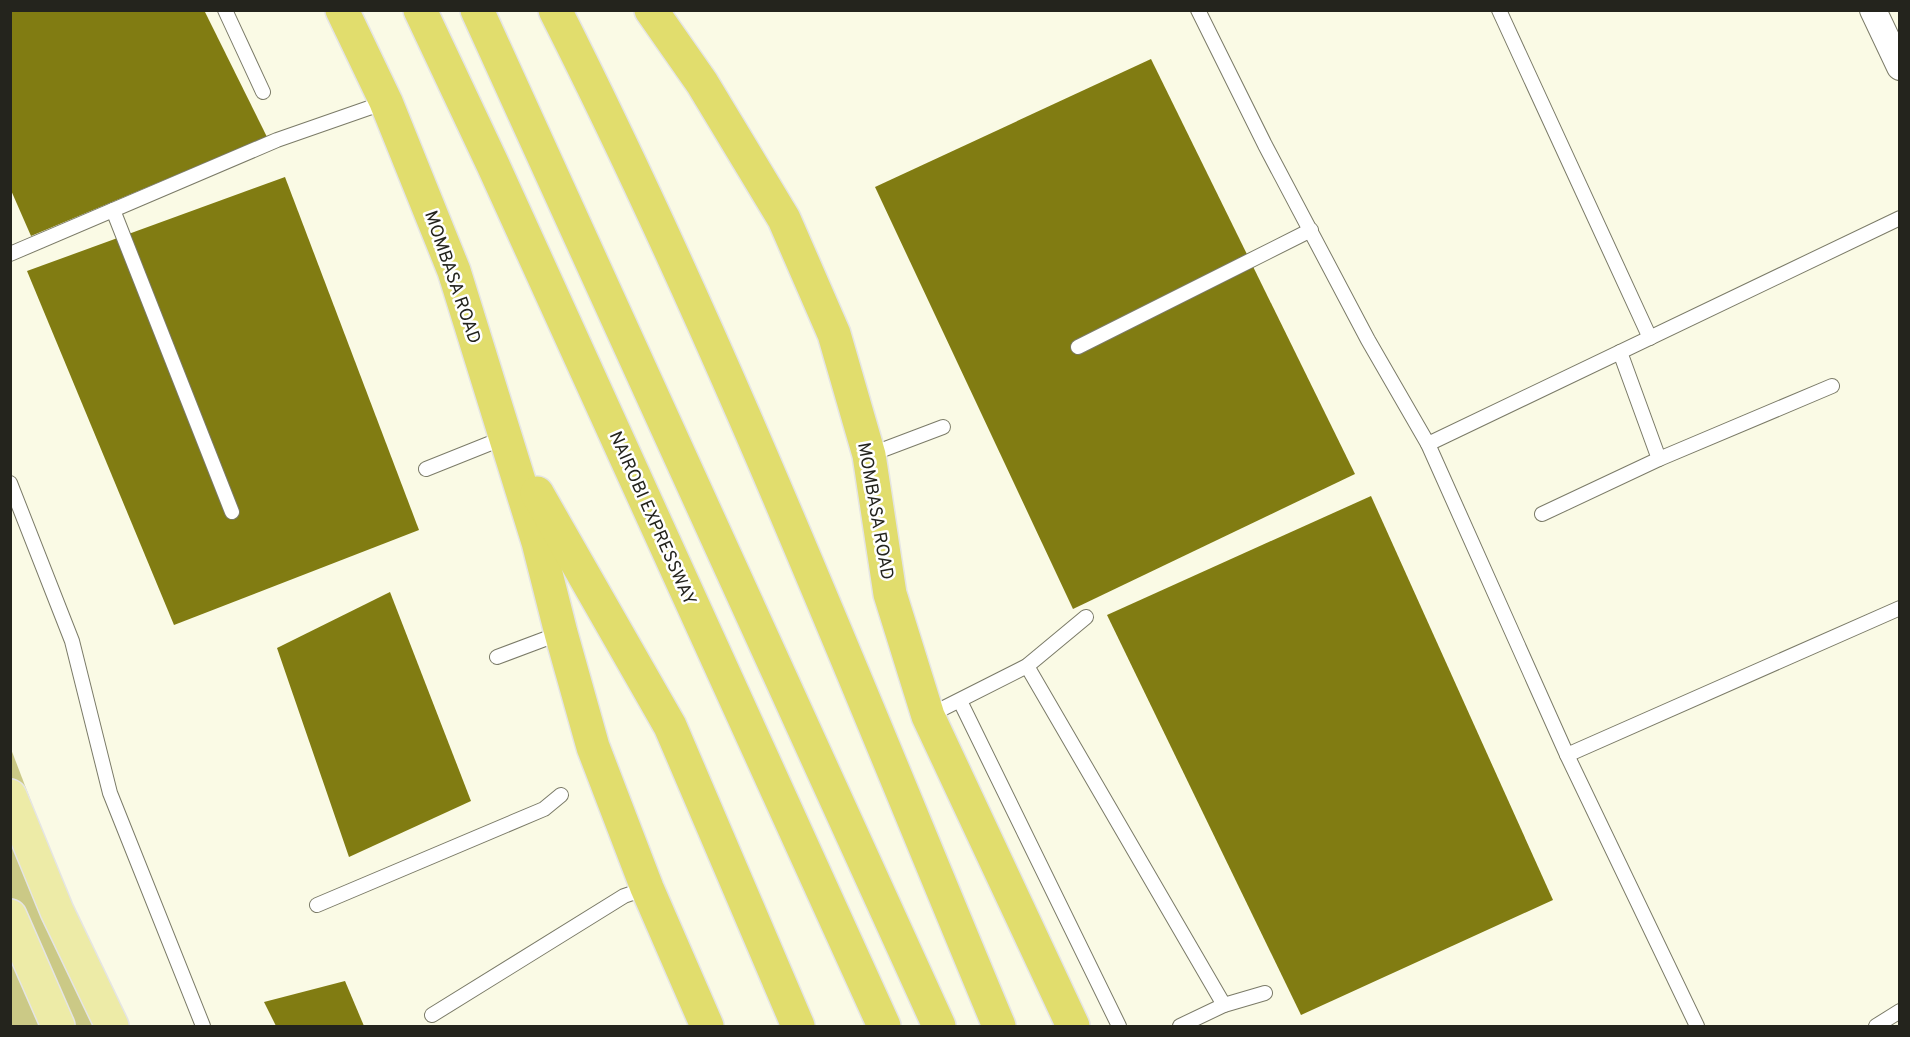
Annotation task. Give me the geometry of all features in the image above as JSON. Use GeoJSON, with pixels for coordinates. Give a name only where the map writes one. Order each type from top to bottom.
{"type":"FeatureCollection","features":[{"type":"Feature","properties":{"kind":"highway","name":"MOMBASA ROAD"},"geometry":{"type":"LineString","coordinates":[[342,10],[386,102],[454,271],[538,542],[593,747],[647,888],[707,1026]]}},
{"type":"Feature","properties":{"kind":"highway","name":"NAIROBI EXPRESSWAY"},"geometry":{"type":"LineString","coordinates":[[420,10],[493,165],[884,1026]]}},
{"type":"Feature","properties":{"kind":"highway"},"geometry":{"type":"LineString","coordinates":[[477,10],[939,1026]]}},
{"type":"Feature","properties":{"kind":"highway"},"geometry":{"type":"LineString","coordinates":[[555,10],[681,271],[999,1026]]}},
{"type":"Feature","properties":{"kind":"highway","name":"MOMBASA ROAD"},"geometry":{"type":"LineString","coordinates":[[651,10],[702,82],[784,219],[834,334],[869,455],[890,594],[928,716],[1073,1026]]}},
{"type":"Feature","properties":{"kind":"highway"},"geometry":{"type":"LineString","coordinates":[[506,437],[670,726],[798,1026]]}},
{"type":"Feature","properties":{"kind":"main road"},"geometry":{"type":"LineString","coordinates":[[10,796],[57,911],[112,1026]]}},
{"type":"Feature","properties":{"kind":"main road"},"geometry":{"type":"LineString","coordinates":[[10,916],[58,1026]]}},
{"type":"Feature","properties":{"kind":"street"},"geometry":{"type":"LineString","coordinates":[[1874,10],[1896,52]]}},
{"type":"Feature","properties":{"kind":"lane"},"geometry":{"type":"LineString","coordinates":[[225,10],[263,92]]}},
{"type":"Feature","properties":{"kind":"lane"},"geometry":{"type":"LineString","coordinates":[[1198,10],[1368,340],[1428,444],[1568,755],[1697,1026]]}},
{"type":"Feature","properties":{"kind":"lane"},"geometry":{"type":"LineString","coordinates":[[1499,10],[1650,338]]}},
{"type":"Feature","properties":{"kind":"lane"},"geometry":{"type":"LineString","coordinates":[[10,254],[277,140],[386,102]]}},
{"type":"Feature","properties":{"kind":"lane"},"geometry":{"type":"LineString","coordinates":[[113,210],[232,512]]}},
{"type":"Feature","properties":{"kind":"lane"},"geometry":{"type":"LineString","coordinates":[[1428,444],[1899,218]]}},
{"type":"Feature","properties":{"kind":"lane"},"geometry":{"type":"LineString","coordinates":[[1078,347],[1311,230]]}},
{"type":"Feature","properties":{"kind":"lane"},"geometry":{"type":"LineString","coordinates":[[1620,352],[1659,459]]}},
{"type":"Feature","properties":{"kind":"lane"},"geometry":{"type":"LineString","coordinates":[[1542,514],[1659,459],[1832,386]]}},
{"type":"Feature","properties":{"kind":"lane"},"geometry":{"type":"LineString","coordinates":[[869,455],[943,427]]}},
{"type":"Feature","properties":{"kind":"lane"},"geometry":{"type":"LineString","coordinates":[[426,469],[506,437]]}},
{"type":"Feature","properties":{"kind":"lane"},"geometry":{"type":"LineString","coordinates":[[10,483],[72,641],[110,793],[203,1026]]}},
{"type":"Feature","properties":{"kind":"lane"},"geometry":{"type":"LineString","coordinates":[[1568,755],[1899,608]]}},
{"type":"Feature","properties":{"kind":"lane"},"geometry":{"type":"LineString","coordinates":[[928,716],[1027,666],[1086,617]]}},
{"type":"Feature","properties":{"kind":"lane"},"geometry":{"type":"LineString","coordinates":[[497,657],[561,633]]}},
{"type":"Feature","properties":{"kind":"lane"},"geometry":{"type":"LineString","coordinates":[[1027,666],[1224,1005]]}},
{"type":"Feature","properties":{"kind":"lane"},"geometry":{"type":"LineString","coordinates":[[960,700],[1119,1026]]}},
{"type":"Feature","properties":{"kind":"lane"},"geometry":{"type":"LineString","coordinates":[[317,905],[544,809],[561,795]]}},
{"type":"Feature","properties":{"kind":"lane"},"geometry":{"type":"LineString","coordinates":[[432,1015],[624,896],[647,888]]}},
{"type":"Feature","properties":{"kind":"lane"},"geometry":{"type":"LineString","coordinates":[[1180,1026],[1224,1005],[1265,993]]}},
{"type":"Feature","properties":{"kind":"lane"},"geometry":{"type":"LineString","coordinates":[[1876,1026],[1899,1011]]}},
{"type":"Feature","properties":{"kind":"shaded area"},"geometry":{"type":"Polygon","coordinates":[[[11,749],[117,1026],[11,1026],[11,749]]]}},
{"type":"Feature","properties":{"kind":"building"},"geometry":{"type":"Polygon","coordinates":[[[10,10],[204,10],[267,137],[31,236],[10,188],[10,10]]]}},
{"type":"Feature","properties":{"kind":"building"},"geometry":{"type":"Polygon","coordinates":[[[1151,59],[1355,474],[1073,609],[875,187],[1151,59]]]}},
{"type":"Feature","properties":{"kind":"building"},"geometry":{"type":"Polygon","coordinates":[[[285,177],[419,530],[174,625],[27,271],[285,177]]]}},
{"type":"Feature","properties":{"kind":"building"},"geometry":{"type":"Polygon","coordinates":[[[1371,496],[1553,900],[1301,1015],[1107,615],[1371,496]]]}},
{"type":"Feature","properties":{"kind":"building"},"geometry":{"type":"Polygon","coordinates":[[[390,592],[471,801],[349,857],[277,648],[390,592]]]}},
{"type":"Feature","properties":{"kind":"building"},"geometry":{"type":"Polygon","coordinates":[[[345,981],[364,1026],[276,1026],[264,1002],[345,981]]]}}]}
